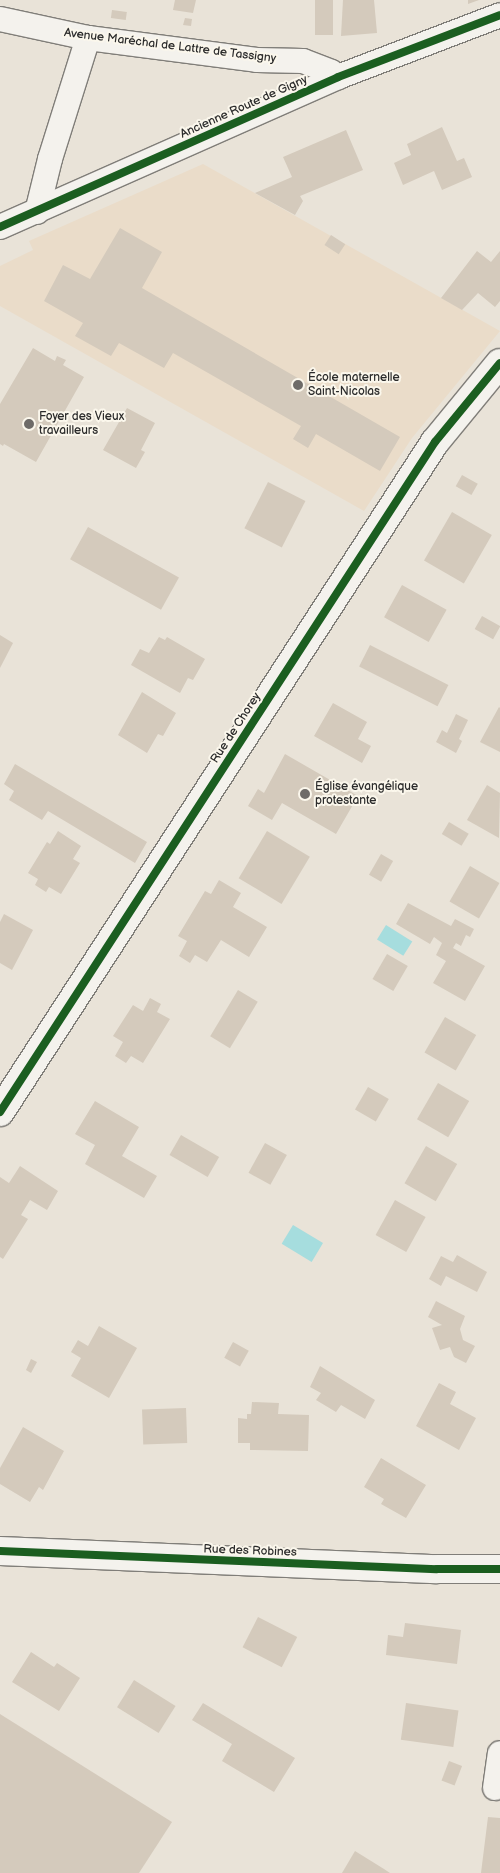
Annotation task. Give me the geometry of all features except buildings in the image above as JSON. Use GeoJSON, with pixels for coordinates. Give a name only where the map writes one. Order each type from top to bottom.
{"type":"FeatureCollection","features":[{"type":"Feature","properties":{"kind":"street","name":"Ancienne Route de Gigny"},"geometry":{"type":"LineString","coordinates":[[0,227],[338,77],[500,15]]}},
{"type":"Feature","properties":{"kind":"street","name":"Avenue Maréchal de Lattre de Tassigny"},"geometry":{"type":"LineString","coordinates":[[0,19],[88,38],[258,60],[303,61],[338,77]]}},
{"type":"Feature","properties":{"kind":"street"},"geometry":{"type":"LineString","coordinates":[[37,212],[50,159],[88,38]]}},
{"type":"Feature","properties":{"kind":"street","name":"Rue de Chorey"},"geometry":{"type":"LineString","coordinates":[[0,1112],[435,442],[500,363]]}},
{"type":"Feature","properties":{"kind":"street","name":"Rue des Robines"},"geometry":{"type":"LineString","coordinates":[[0,1551],[417,1568],[500,1569]]}},
{"type":"Feature","properties":{"kind":"street"},"geometry":{"type":"LineString","coordinates":[[495,1788],[500,1753]]}},
{"type":"Feature","properties":{"kind":"shaded area","name":"École maternelle Saint-Nicolas"},"geometry":{"type":"Polygon","coordinates":[[[203,164],[500,331],[412,438],[364,511],[0,306],[0,266],[33,250],[29,241],[203,164]]]}},
{"type":"Feature","properties":{"kind":"water"},"geometry":{"type":"Polygon","coordinates":[[[386,925],[412,941],[403,956],[377,939],[386,925]]]}},
{"type":"Feature","properties":{"kind":"water"},"geometry":{"type":"Polygon","coordinates":[[[293,1225],[323,1243],[312,1262],[282,1244],[293,1225]]]}},
{"type":"Feature","properties":{"kind":"cycle path"},"geometry":{"type":"LineString","coordinates":[[0,227],[338,77],[500,15]]}},
{"type":"Feature","properties":{"kind":"cycle path"},"geometry":{"type":"LineString","coordinates":[[0,1112],[435,442],[500,363]]}},
{"type":"Feature","properties":{"kind":"cycle path"},"geometry":{"type":"LineString","coordinates":[[0,1551],[437,1569],[500,1569]]}},
{"type":"Feature","properties":{"kind":"place","name":"École maternelle Saint-Nicolas"},"geometry":{"type":"Point","coordinates":[298,385]}},
{"type":"Feature","properties":{"kind":"place","name":"Foyer des Vieux travailleurs"},"geometry":{"type":"Point","coordinates":[29,424]}},
{"type":"Feature","properties":{"kind":"place","name":"Église évangélique protestante"},"geometry":{"type":"Point","coordinates":[305,794]}}]}
